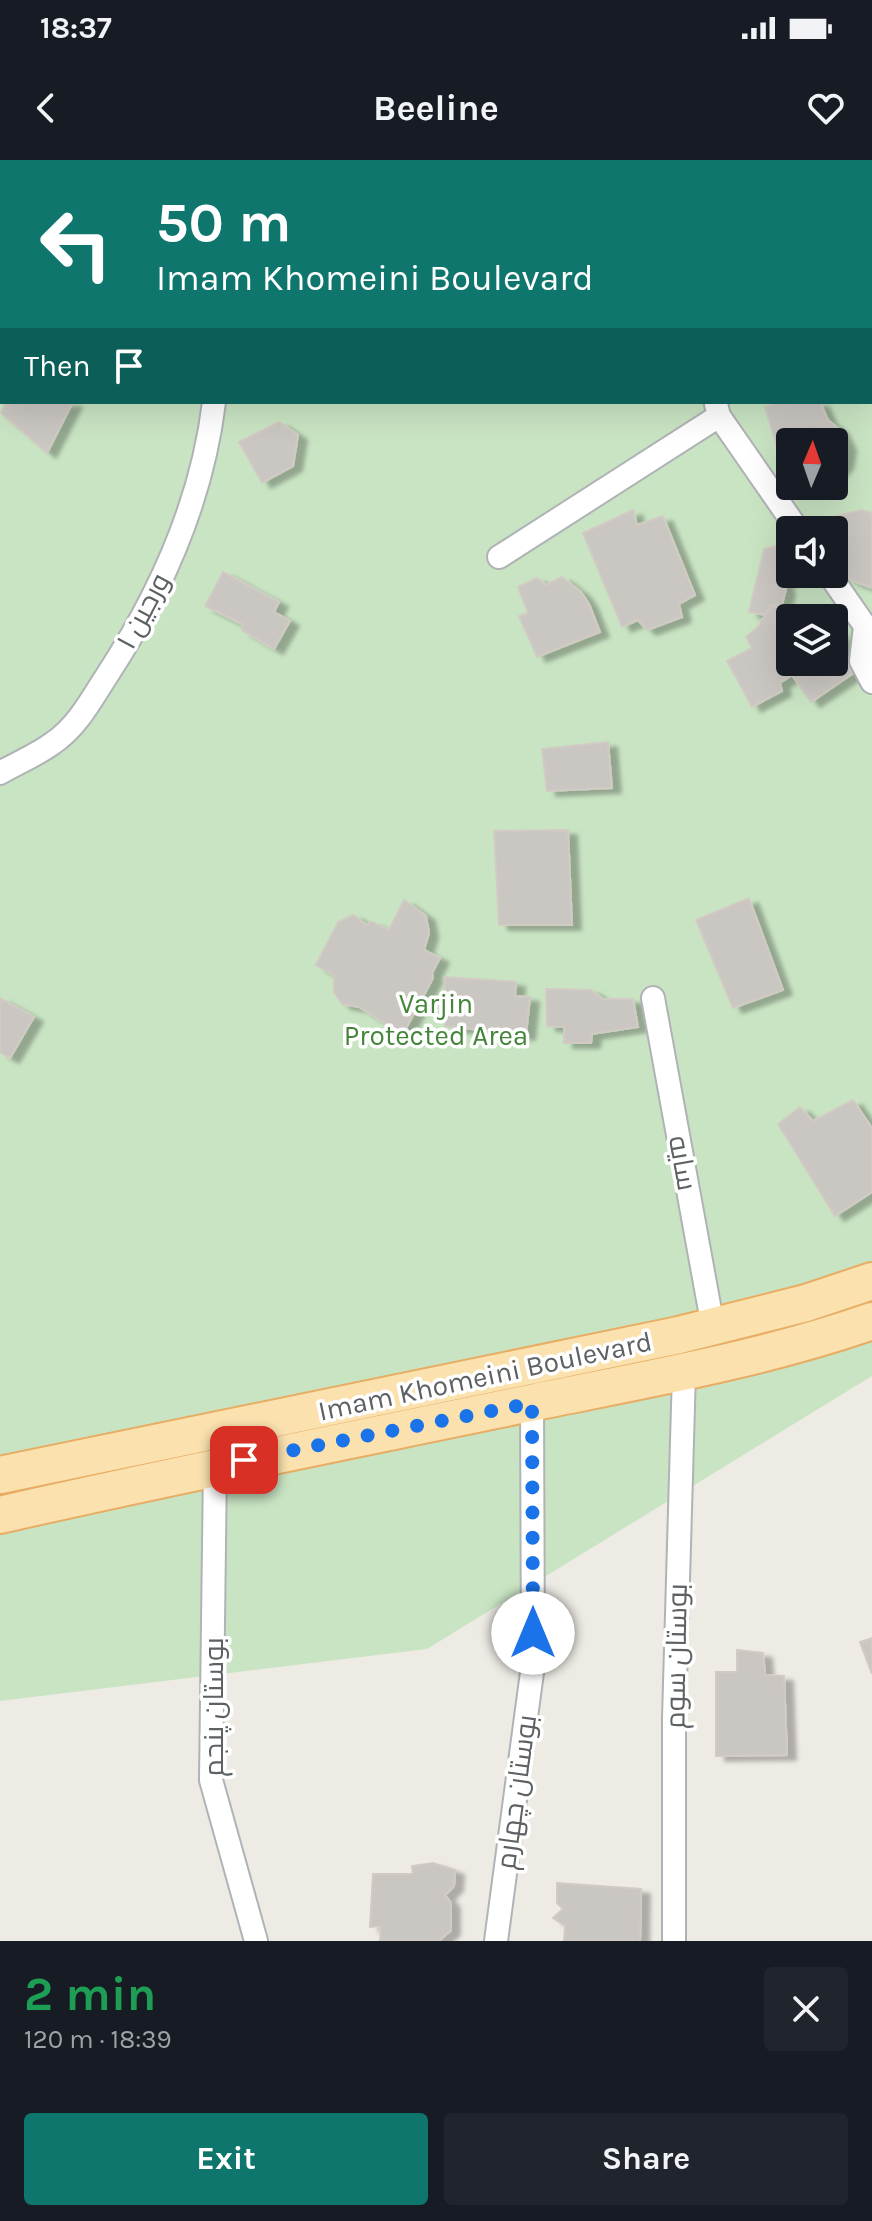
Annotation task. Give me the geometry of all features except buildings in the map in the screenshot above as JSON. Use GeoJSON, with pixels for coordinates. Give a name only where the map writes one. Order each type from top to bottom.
{"type":"FeatureCollection","features":[{"type":"Feature","properties":{"kind":"main road","name":"Imam Khomeini Boulevard"},"geometry":{"type":"LineString","coordinates":[[0,1475],[713,1327],[806,1303],[872,1281]]}},
{"type":"Feature","properties":{"kind":"main road","name":"Imam Khomeini Boulevard"},"geometry":{"type":"LineString","coordinates":[[0,1515],[215,1466],[684,1372],[827,1337],[872,1321]]}},
{"type":"Feature","properties":{"kind":"street","name":"ورجین ۱"},"geometry":{"type":"LineString","coordinates":[[0,773],[54,743],[80,718],[128,643],[164,574],[195,501],[214,404]]}},
{"type":"Feature","properties":{"kind":"street"},"geometry":{"type":"LineString","coordinates":[[499,557],[717,409],[789,516]]}},
{"type":"Feature","properties":{"kind":"street"},"geometry":{"type":"LineString","coordinates":[[839,588],[865,626],[861,661],[872,682]]}},
{"type":"Feature","properties":{"kind":"street","name":"سایه"},"geometry":{"type":"LineString","coordinates":[[653,998],[713,1327]]}},
{"type":"Feature","properties":{"kind":"street","name":"بوستان سوم"},"geometry":{"type":"LineString","coordinates":[[674,1941],[674,1718],[684,1372]]}},
{"type":"Feature","properties":{"kind":"street","name":"بوستان چهارم"},"geometry":{"type":"LineString","coordinates":[[496,1941],[533,1665],[532,1403]]}},
{"type":"Feature","properties":{"kind":"street","name":"بوستان پنجم"},"geometry":{"type":"LineString","coordinates":[[215,1466],[211,1780],[256,1941]]}},
{"type":"Feature","properties":{"kind":"green space","name":"Varjin Protected Area"},"geometry":{"type":"Polygon","coordinates":[[[0,404],[872,404],[872,1376],[427,1649],[0,1701],[0,404]]]}},
{"type":"Feature","properties":{"kind":"route"},"geometry":{"type":"LineString","coordinates":[[244,1460],[532,1403],[533,1633]]}}]}
